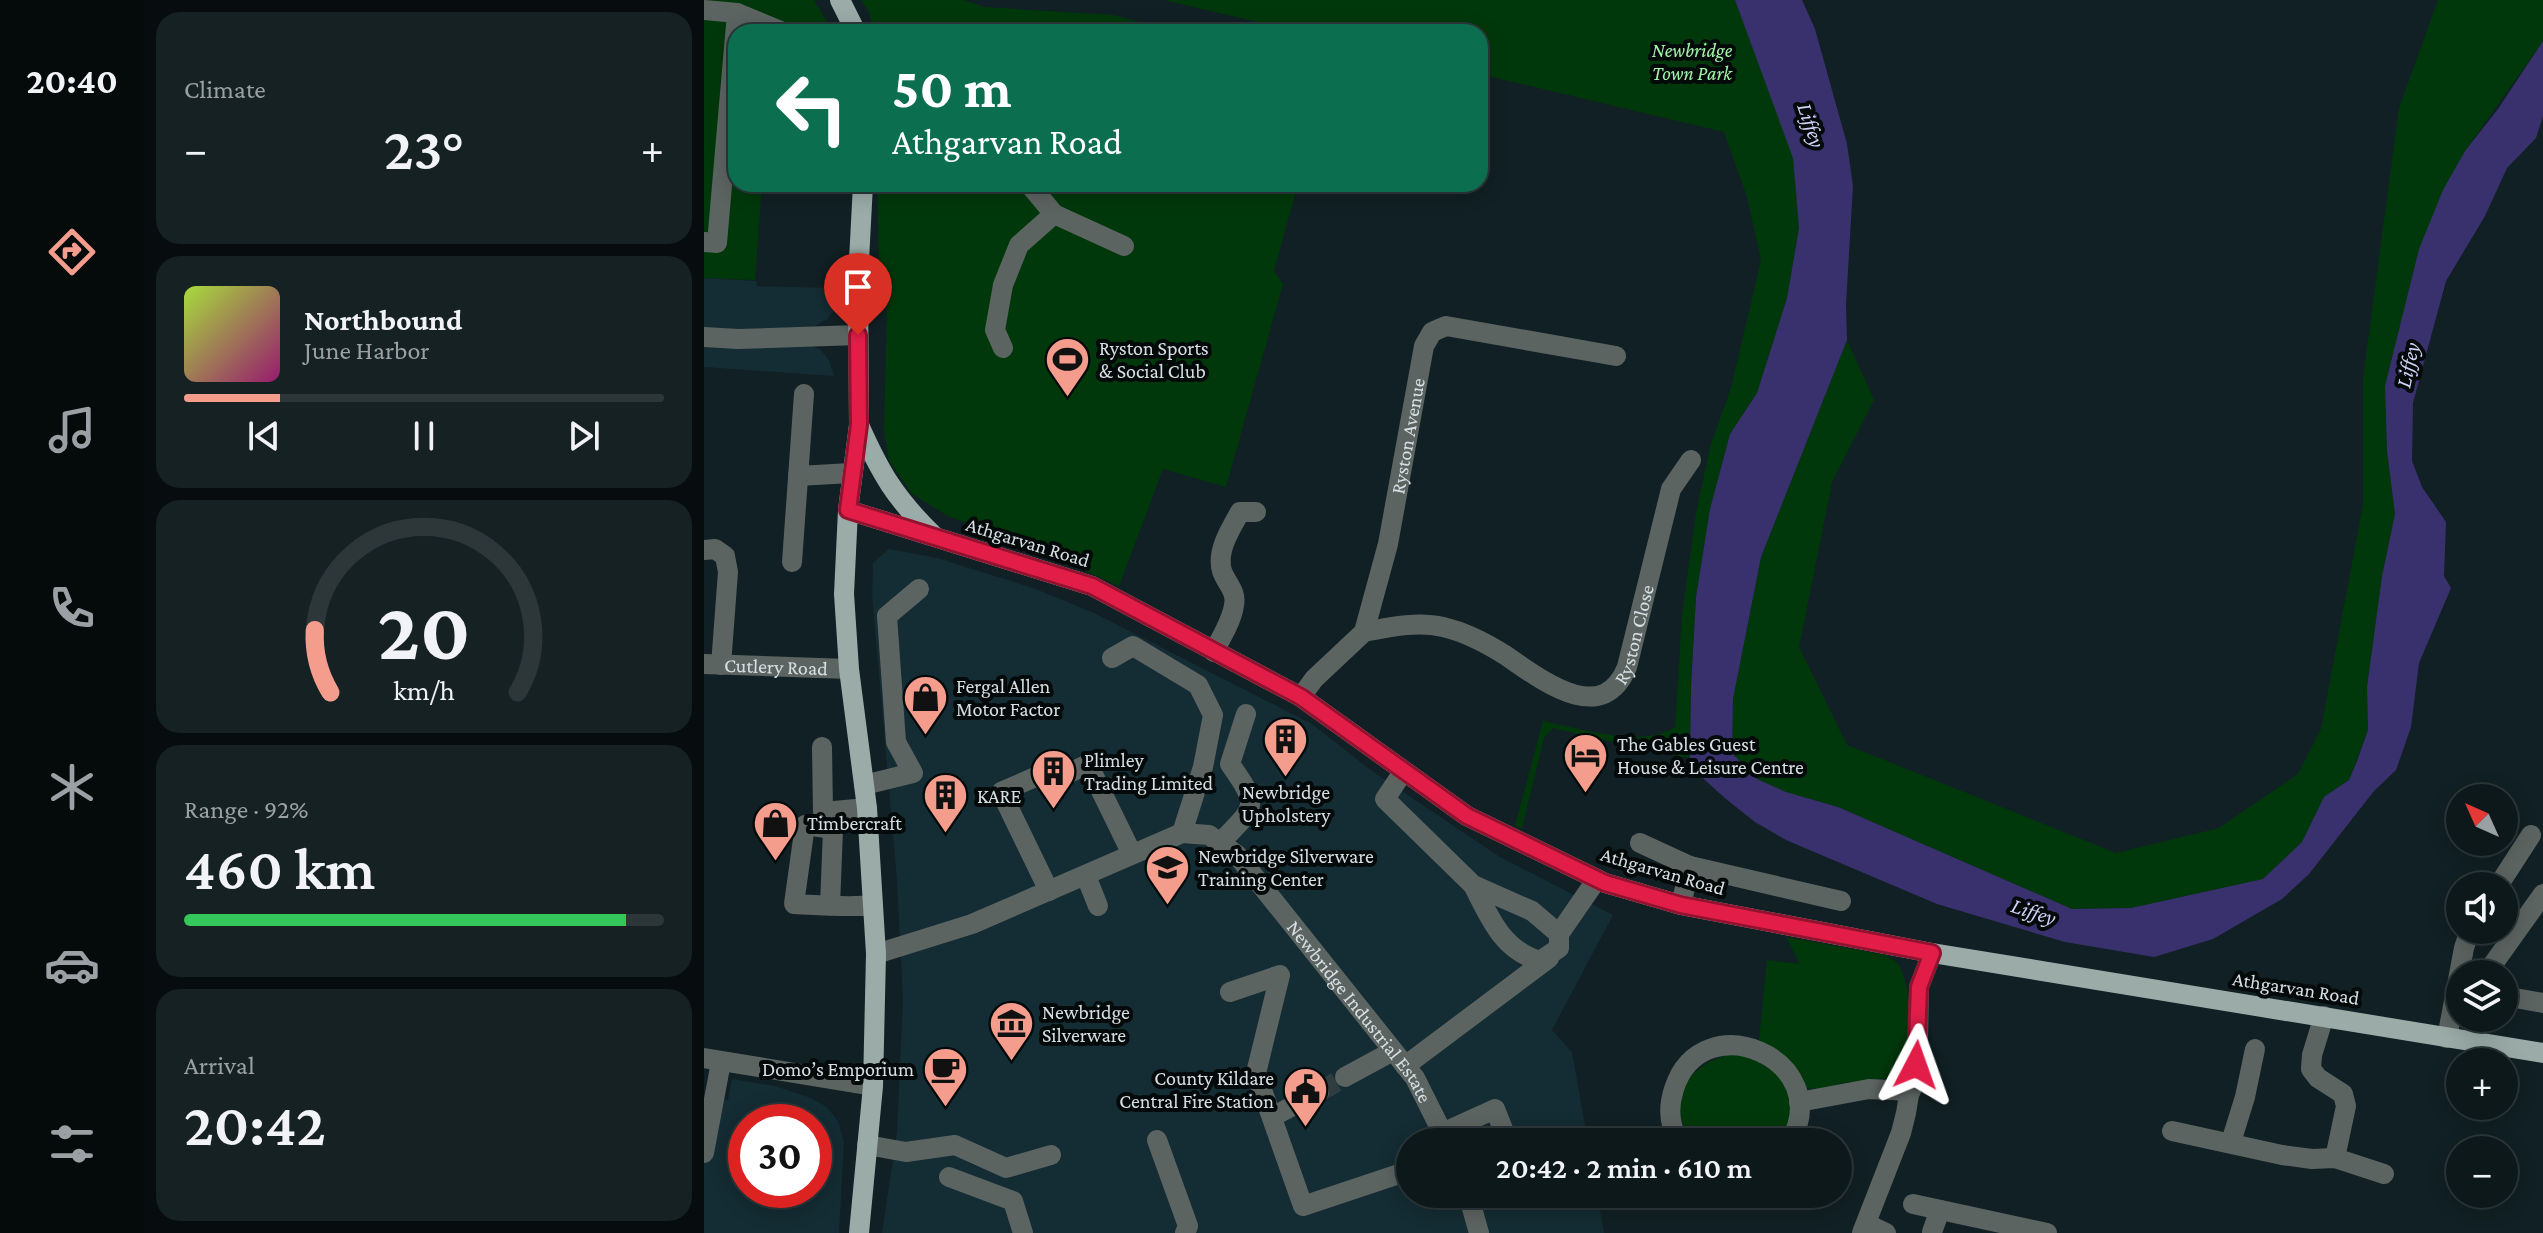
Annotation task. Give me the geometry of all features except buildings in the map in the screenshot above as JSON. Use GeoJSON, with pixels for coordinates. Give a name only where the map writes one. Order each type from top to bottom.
{"type":"FeatureCollection","features":[{"type":"Feature","properties":{"kind":"main road"},"geometry":{"type":"LineString","coordinates":[[840,0],[852,24]]}},
{"type":"Feature","properties":{"kind":"main road"},"geometry":{"type":"LineString","coordinates":[[859,1233],[873,1086],[876,954],[867,808],[849,669],[844,594],[851,473],[859,425],[858,335],[863,192]]}},
{"type":"Feature","properties":{"kind":"main road"},"geometry":{"type":"LineString","coordinates":[[859,425],[882,475],[906,509],[936,539]]}},
{"type":"Feature","properties":{"kind":"main road","name":"Athgarvan Road"},"geometry":{"type":"LineString","coordinates":[[848,510],[1092,586],[1301,697],[1467,816],[1597,879],[1681,905],[1932,953],[2543,1053]]}},
{"type":"Feature","properties":{"kind":"street"},"geometry":{"type":"LineString","coordinates":[[704,10],[737,13],[764,24]]}},
{"type":"Feature","properties":{"kind":"street"},"geometry":{"type":"LineString","coordinates":[[736,24],[737,13]]}},
{"type":"Feature","properties":{"kind":"street"},"geometry":{"type":"LineString","coordinates":[[704,242],[717,243],[728,116]]}},
{"type":"Feature","properties":{"kind":"street"},"geometry":{"type":"LineString","coordinates":[[1036,192],[1054,214],[1124,246]]}},
{"type":"Feature","properties":{"kind":"street"},"geometry":{"type":"LineString","coordinates":[[1003,348],[995,330],[1003,285],[1019,245],[1054,214]]}},
{"type":"Feature","properties":{"kind":"street","name":"Ryston Avenue"},"geometry":{"type":"LineString","coordinates":[[1364,632],[1388,544],[1424,346],[1432,332],[1446,326],[1616,356]]}},
{"type":"Feature","properties":{"kind":"street"},"geometry":{"type":"LineString","coordinates":[[704,337],[738,339],[858,335]]}},
{"type":"Feature","properties":{"kind":"street"},"geometry":{"type":"LineString","coordinates":[[792,562],[804,394]]}},
{"type":"Feature","properties":{"kind":"street","name":"Ryston Close"},"geometry":{"type":"LineString","coordinates":[[1364,632],[1417,623],[1443,627],[1503,654],[1542,682],[1569,694],[1588,697],[1603,693],[1621,683],[1627,667],[1678,467]]}},
{"type":"Feature","properties":{"kind":"street"},"geometry":{"type":"LineString","coordinates":[[798,476],[851,473]]}},
{"type":"Feature","properties":{"kind":"street"},"geometry":{"type":"LineString","coordinates":[[1214,652],[1234,607],[1234,594],[1221,569],[1221,556],[1228,533],[1240,512],[1256,512]]}},
{"type":"Feature","properties":{"kind":"street"},"geometry":{"type":"LineString","coordinates":[[704,550],[715,549],[725,556],[728,572],[713,664]]}},
{"type":"Feature","properties":{"kind":"street"},"geometry":{"type":"LineString","coordinates":[[864,785],[913,773],[896,742],[887,616],[919,589]]}},
{"type":"Feature","properties":{"kind":"street"},"geometry":{"type":"LineString","coordinates":[[1301,697],[1314,679],[1364,632]]}},
{"type":"Feature","properties":{"kind":"street"},"geometry":{"type":"LineString","coordinates":[[876,954],[972,924],[1182,833],[1203,767],[1213,715],[1198,685],[1133,646],[1112,658]]}},
{"type":"Feature","properties":{"kind":"street","name":"Cutlery Road"},"geometry":{"type":"LineString","coordinates":[[713,664],[849,669]]}},
{"type":"Feature","properties":{"kind":"street"},"geometry":{"type":"LineString","coordinates":[[1220,843],[1248,815],[1252,805],[1248,789],[1230,764],[1246,714]]}},
{"type":"Feature","properties":{"kind":"street"},"geometry":{"type":"LineString","coordinates":[[822,747],[823,812],[833,820]]}},
{"type":"Feature","properties":{"kind":"street"},"geometry":{"type":"LineString","coordinates":[[1049,891],[1001,792],[1056,768],[1061,777],[1088,764],[1132,854]]}},
{"type":"Feature","properties":{"kind":"street"},"geometry":{"type":"LineString","coordinates":[[1403,772],[1385,799],[1473,885],[1496,930],[1511,947],[1540,961],[1549,958]]}},
{"type":"Feature","properties":{"kind":"street"},"geometry":{"type":"LineString","coordinates":[[867,808],[833,820],[805,825],[794,904],[873,905]]}},
{"type":"Feature","properties":{"kind":"street"},"geometry":{"type":"LineString","coordinates":[[830,906],[833,820]]}},
{"type":"Feature","properties":{"kind":"street","name":"Newbridge Industrial Estate"},"geometry":{"type":"LineString","coordinates":[[1182,833],[1209,835],[1237,855],[1415,1078],[1438,1128]]}},
{"type":"Feature","properties":{"kind":"street"},"geometry":{"type":"LineString","coordinates":[[2507,872],[2531,835]]}},
{"type":"Feature","properties":{"kind":"street"},"geometry":{"type":"LineString","coordinates":[[1640,843],[1690,866],[1841,901]]}},
{"type":"Feature","properties":{"kind":"street"},"geometry":{"type":"LineString","coordinates":[[1681,905],[1690,866]]}},
{"type":"Feature","properties":{"kind":"street"},"geometry":{"type":"LineString","coordinates":[[1086,876],[1098,906]]}},
{"type":"Feature","properties":{"kind":"street"},"geometry":{"type":"LineString","coordinates":[[1345,1077],[1399,1058],[1549,958],[1559,948],[1559,934],[1597,879]]}},
{"type":"Feature","properties":{"kind":"street"},"geometry":{"type":"LineString","coordinates":[[1473,885],[1532,911],[1559,934]]}},
{"type":"Feature","properties":{"kind":"street"},"geometry":{"type":"LineString","coordinates":[[2496,960],[2543,894]]}},
{"type":"Feature","properties":{"kind":"street"},"geometry":{"type":"LineString","coordinates":[[2447,1038],[2465,944]]}},
{"type":"Feature","properties":{"kind":"street"},"geometry":{"type":"LineString","coordinates":[[1886,1233],[1864,1228],[1901,1133],[1918,1040],[1919,987],[1932,953]]}},
{"type":"Feature","properties":{"kind":"street"},"geometry":{"type":"LineString","coordinates":[[1230,992],[1280,975],[1256,1073],[1303,1206],[1396,1175]]}},
{"type":"Feature","properties":{"kind":"street"},"geometry":{"type":"LineString","coordinates":[[2518,999],[2543,1003]]}},
{"type":"Feature","properties":{"kind":"street"},"geometry":{"type":"LineString","coordinates":[[2324,1016],[2311,1069],[2318,1078],[2343,1094],[2346,1106],[2335,1158]]}},
{"type":"Feature","properties":{"kind":"street"},"geometry":{"type":"LineString","coordinates":[[1674,1128],[1670,1119],[1670,1099],[1677,1079],[1689,1063],[1706,1051],[1725,1045],[1745,1045],[1765,1052],[1788,1073],[1799,1102],[1795,1128]]}},
{"type":"Feature","properties":{"kind":"street"},"geometry":{"type":"LineString","coordinates":[[2231,1142],[2257,1058]]}},
{"type":"Feature","properties":{"kind":"street"},"geometry":{"type":"LineString","coordinates":[[704,1153],[712,1060],[873,1086]]}},
{"type":"Feature","properties":{"kind":"street"},"geometry":{"type":"LineString","coordinates":[[1799,1102],[1869,1089],[1911,1091]]}},
{"type":"Feature","properties":{"kind":"street"},"geometry":{"type":"LineString","coordinates":[[1272,1117],[1319,1092]]}},
{"type":"Feature","properties":{"kind":"street"},"geometry":{"type":"LineString","coordinates":[[1460,1128],[1495,1109],[1502,1128]]}},
{"type":"Feature","properties":{"kind":"street"},"geometry":{"type":"LineString","coordinates":[[2172,1131],[2312,1159],[2335,1158],[2384,1174]]}},
{"type":"Feature","properties":{"kind":"street"},"geometry":{"type":"LineString","coordinates":[[1157,1140],[1188,1226],[1185,1233]]}},
{"type":"Feature","properties":{"kind":"street"},"geometry":{"type":"LineString","coordinates":[[867,1145],[906,1152],[955,1145],[1006,1168],[1051,1155]]}},
{"type":"Feature","properties":{"kind":"street"},"geometry":{"type":"LineString","coordinates":[[949,1177],[1013,1201],[1023,1233]]}},
{"type":"Feature","properties":{"kind":"street"},"geometry":{"type":"LineString","coordinates":[[1913,1204],[2047,1233]]}},
{"type":"Feature","properties":{"kind":"street"},"geometry":{"type":"LineString","coordinates":[[1472,1208],[1479,1233]]}},
{"type":"Feature","properties":{"kind":"street"},"geometry":{"type":"LineString","coordinates":[[1932,1232],[1940,1210]]}},
{"type":"Feature","properties":{"kind":"shaded area"},"geometry":{"type":"Polygon","coordinates":[[[704,278],[756,281],[757,286],[836,288],[835,309],[827,319],[813,327],[812,346],[821,350],[829,360],[834,376],[704,367],[704,278]]]}},
{"type":"Feature","properties":{"kind":"shaded area"},"geometry":{"type":"Polygon","coordinates":[[[889,549],[937,558],[1036,589],[1094,613],[1312,724],[1372,771],[1500,857],[1613,915],[1552,1030],[1572,1052],[1586,1128],[1396,1128],[1396,1208],[1600,1208],[1604,1233],[882,1233],[897,1132],[903,1000],[897,881],[872,594],[873,563],[889,549]]]}},
{"type":"Feature","properties":{"kind":"shaded area"},"geometry":{"type":"Polygon","coordinates":[[[732,1079],[775,1086],[822,1104],[728,1104],[728,1208],[832,1208],[832,1113],[838,1121],[844,1141],[839,1233],[704,1233],[704,1096],[728,1100],[732,1079]]]}},
{"type":"Feature","properties":{"kind":"green space"},"geometry":{"type":"Polygon","coordinates":[[[704,0],[814,0],[828,24],[728,24],[728,192],[761,192],[755,280],[704,278],[704,0]]]}},
{"type":"Feature","properties":{"kind":"green space"},"geometry":{"type":"Polygon","coordinates":[[[861,0],[963,0],[984,7],[1113,15],[1147,24],[872,24],[861,0]]]}},
{"type":"Feature","properties":{"kind":"green space","name":"Newbridge Town Park"},"geometry":{"type":"Polygon","coordinates":[[[1164,0],[1735,0],[1793,156],[1799,228],[1787,298],[1757,393],[1730,434],[1710,509],[1696,597],[1690,758],[1553,728],[1544,738],[1522,828],[1515,826],[1543,721],[1628,737],[1661,733],[1675,727],[1682,615],[1696,513],[1710,447],[1731,388],[1761,260],[1747,197],[1724,132],[1488,76],[1488,24],[1266,24],[1164,0]]]}},
{"type":"Feature","properties":{"kind":"green space"},"geometry":{"type":"Polygon","coordinates":[[[2438,0],[2543,0],[2543,41],[2465,151],[2419,249],[2385,386],[2387,451],[2395,514],[2382,576],[2367,687],[2368,730],[2349,780],[2324,797],[2302,842],[2263,879],[2131,908],[2072,909],[1838,807],[1786,792],[1757,779],[1732,753],[1733,699],[1761,557],[1847,340],[1874,400],[1832,482],[1799,647],[1847,745],[2116,853],[2219,828],[2298,774],[2321,729],[2363,504],[2363,379],[2399,108],[2438,0]]]}},
{"type":"Feature","properties":{"kind":"green space","name":"Ryston Sports & Social Club"},"geometry":{"type":"Polygon","coordinates":[[[877,192],[1296,192],[1274,271],[1283,284],[1226,487],[1163,469],[1119,586],[1037,549],[948,516],[912,494],[889,460],[884,431],[887,307],[879,260],[877,192]]]}},
{"type":"Feature","properties":{"kind":"green space"},"geometry":{"type":"Polygon","coordinates":[[[1786,937],[1886,955],[1897,963],[1906,986],[1910,1020],[1907,1054],[1898,1077],[1843,1083],[1819,1090],[1807,1088],[1780,1052],[1759,1041],[1767,960],[1800,964],[1786,937]]]}},
{"type":"Feature","properties":{"kind":"green space"},"geometry":{"type":"Polygon","coordinates":[[[1733,1053],[1766,1061],[1788,1088],[1792,1111],[1787,1128],[1684,1128],[1680,1108],[1686,1084],[1704,1065],[1733,1053]]]}},
{"type":"Feature","properties":{"kind":"water","name":"Liffey"},"geometry":{"type":"Polygon","coordinates":[[[1735,0],[1802,0],[1815,29],[1847,144],[1853,186],[1846,304],[1847,340],[1761,557],[1733,699],[1732,753],[1757,779],[1786,792],[1838,807],[2072,909],[2131,908],[2263,879],[2302,842],[2324,797],[2349,780],[2368,730],[2367,687],[2382,576],[2395,514],[2387,451],[2385,386],[2419,249],[2443,190],[2465,151],[2498,109],[2543,41],[2543,116],[2536,138],[2507,168],[2485,216],[2446,281],[2413,403],[2412,461],[2422,487],[2446,522],[2444,576],[2451,588],[2419,663],[2411,727],[2396,770],[2374,791],[2309,874],[2282,899],[2213,939],[2154,957],[2065,942],[1937,904],[1786,840],[1755,822],[1697,773],[1690,758],[1691,686],[1696,597],[1710,509],[1730,434],[1757,393],[1787,298],[1799,228],[1793,158],[1735,0]]]}},
{"type":"Feature","properties":{"kind":"tunnel"},"geometry":{"type":"LineString","coordinates":[[1319,1092],[1345,1077]]}},
{"type":"Feature","properties":{"kind":"place","name":"Ryston Sports & Social Club"},"geometry":{"type":"Point","coordinates":[1068,399]}},
{"type":"Feature","properties":{"kind":"place","name":"Fergal Allen Motor Factor"},"geometry":{"type":"Point","coordinates":[925,737]}},
{"type":"Feature","properties":{"kind":"place","name":"Newbridge Upholstery"},"geometry":{"type":"Point","coordinates":[1286,779]}},
{"type":"Feature","properties":{"kind":"place","name":"The Gables Guest House & Leisure Centre"},"geometry":{"type":"Point","coordinates":[1586,795]}},
{"type":"Feature","properties":{"kind":"place","name":"Plimley Trading Limited"},"geometry":{"type":"Point","coordinates":[1053,811]}},
{"type":"Feature","properties":{"kind":"place","name":"KARE"},"geometry":{"type":"Point","coordinates":[946,835]}},
{"type":"Feature","properties":{"kind":"place","name":"Timbercraft"},"geometry":{"type":"Point","coordinates":[776,862]}},
{"type":"Feature","properties":{"kind":"place","name":"Newbridge Silverware Training Center"},"geometry":{"type":"Point","coordinates":[1167,907]}},
{"type":"Feature","properties":{"kind":"place","name":"Newbridge Silverware"},"geometry":{"type":"Point","coordinates":[1011,1062]}},
{"type":"Feature","properties":{"kind":"place","name":"Domo’s Emporium"},"geometry":{"type":"Point","coordinates":[945,1108]}},
{"type":"Feature","properties":{"kind":"place","name":"County Kildare Central Fire Station"},"geometry":{"type":"Point","coordinates":[1305,1129]}},
{"type":"Feature","properties":{"kind":"route"},"geometry":{"type":"LineString","coordinates":[[858,335],[859,425],[848,510],[1092,586],[1301,697],[1467,816],[1605,883],[1681,905],[1932,953],[1919,987],[1916,1065]]}}]}
